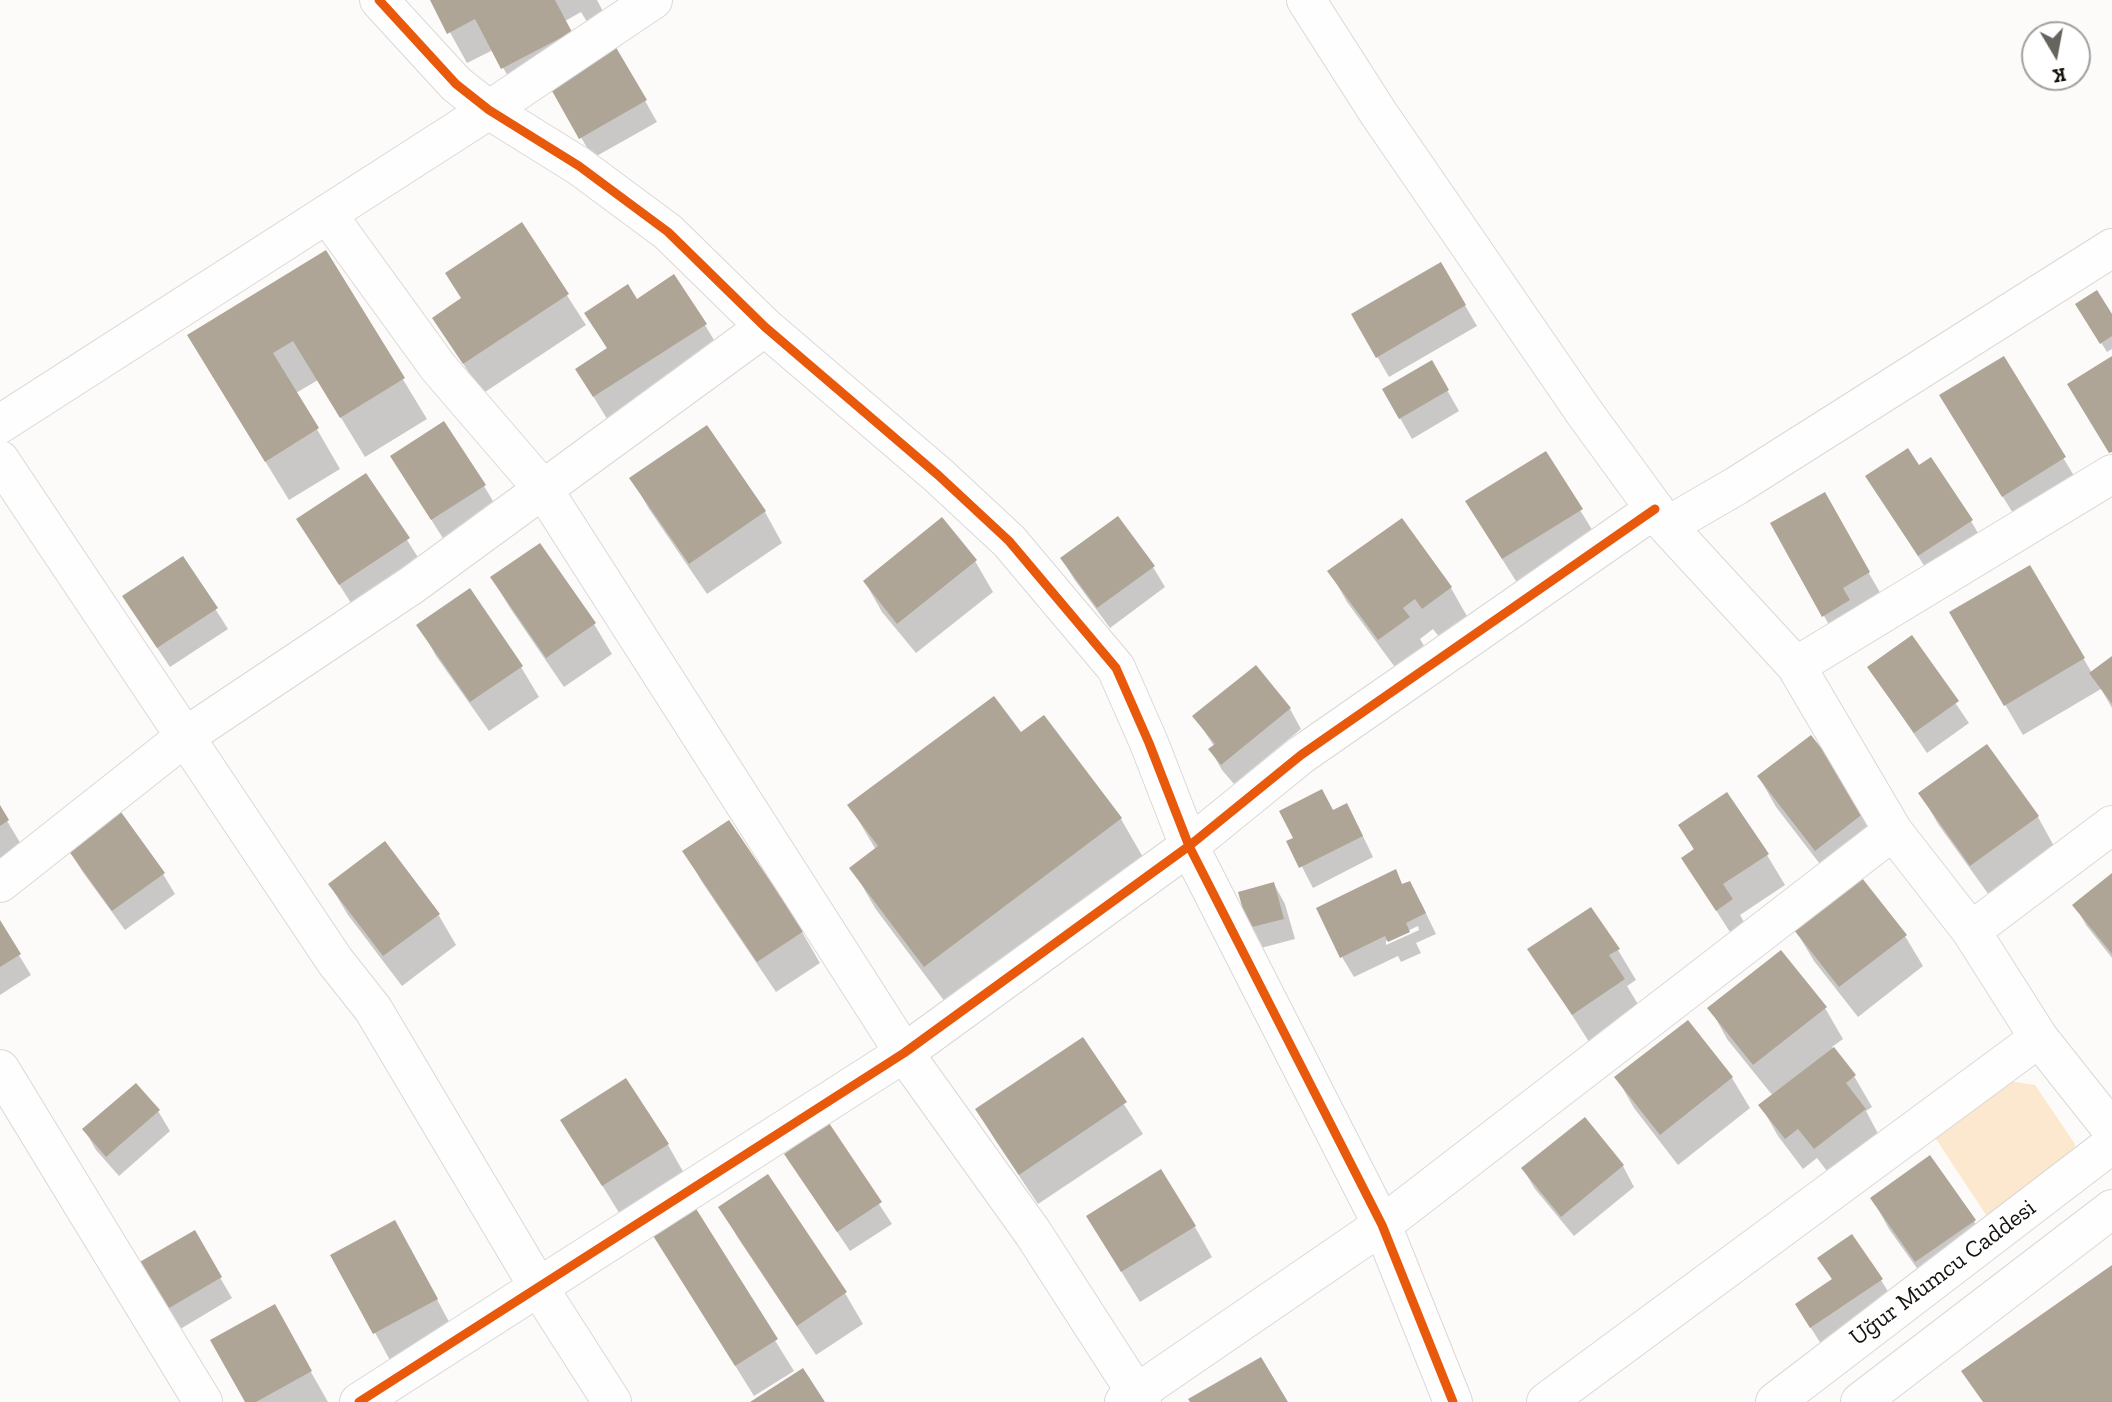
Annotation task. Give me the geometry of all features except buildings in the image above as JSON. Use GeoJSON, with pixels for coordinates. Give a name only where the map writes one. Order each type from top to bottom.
{"type":"FeatureCollection","features":[{"type":"Feature","properties":{"kind":"street"},"geometry":{"type":"LineString","coordinates":[[379,0],[456,84],[489,110],[579,166],[668,232],[765,327],[938,475],[999,531],[1116,668],[1189,846],[1382,1224],[1453,1402]]}},
{"type":"Feature","properties":{"kind":"street"},"geometry":{"type":"LineString","coordinates":[[0,424],[489,110],[653,0]]}},
{"type":"Feature","properties":{"kind":"street"},"geometry":{"type":"LineString","coordinates":[[1306,0],[1379,114],[1584,412],[1661,518],[1796,666],[1893,831],[1971,931],[2039,1038],[2112,1130]]}},
{"type":"Feature","properties":{"kind":"street"},"geometry":{"type":"LineString","coordinates":[[327,214],[438,367],[543,489],[904,1053],[1033,1233],[1134,1399],[1382,1224],[1893,831]]}},
{"type":"Feature","properties":{"kind":"street"},"geometry":{"type":"LineString","coordinates":[[359,1402],[904,1053],[1189,846],[1301,755],[1661,518],[1736,486],[2112,248]]}},
{"type":"Feature","properties":{"kind":"street"},"geometry":{"type":"LineString","coordinates":[[0,883],[186,736],[412,585],[765,327]]}},
{"type":"Feature","properties":{"kind":"street"},"geometry":{"type":"LineString","coordinates":[[0,460],[335,961],[373,1009],[539,1288],[612,1402]]}},
{"type":"Feature","properties":{"kind":"street"},"geometry":{"type":"LineString","coordinates":[[1796,666],[2112,474]]}},
{"type":"Feature","properties":{"kind":"street"},"geometry":{"type":"LineString","coordinates":[[1971,931],[2112,825]]}},
{"type":"Feature","properties":{"kind":"street"},"geometry":{"type":"LineString","coordinates":[[1546,1402],[2039,1038]]}},
{"type":"Feature","properties":{"kind":"street"},"geometry":{"type":"LineString","coordinates":[[0,1069],[203,1402]]}},
{"type":"Feature","properties":{"kind":"street","name":"Uğur Mumcu Caddesi"},"geometry":{"type":"LineString","coordinates":[[1775,1402],[2112,1144]]}},
{"type":"Feature","properties":{"kind":"street","name":"Uğur Mumcu Caddesi"},"geometry":{"type":"LineString","coordinates":[[1860,1402],[2112,1209]]}},
{"type":"Feature","properties":{"kind":"shaded area"},"geometry":{"type":"Polygon","coordinates":[[[2003,1080],[2035,1085],[2075,1144],[2072,1163],[1992,1224],[1932,1133],[2003,1080]]]}},
{"type":"Feature","properties":{"kind":"cycle path"},"geometry":{"type":"LineString","coordinates":[[379,0],[456,84],[489,110],[579,166],[668,232],[765,327],[938,475],[1009,541],[1116,668],[1189,846],[1382,1225],[1453,1402]]}},
{"type":"Feature","properties":{"kind":"cycle path"},"geometry":{"type":"LineString","coordinates":[[359,1402],[904,1053],[1189,846],[1301,755],[1655,509]]}}]}
